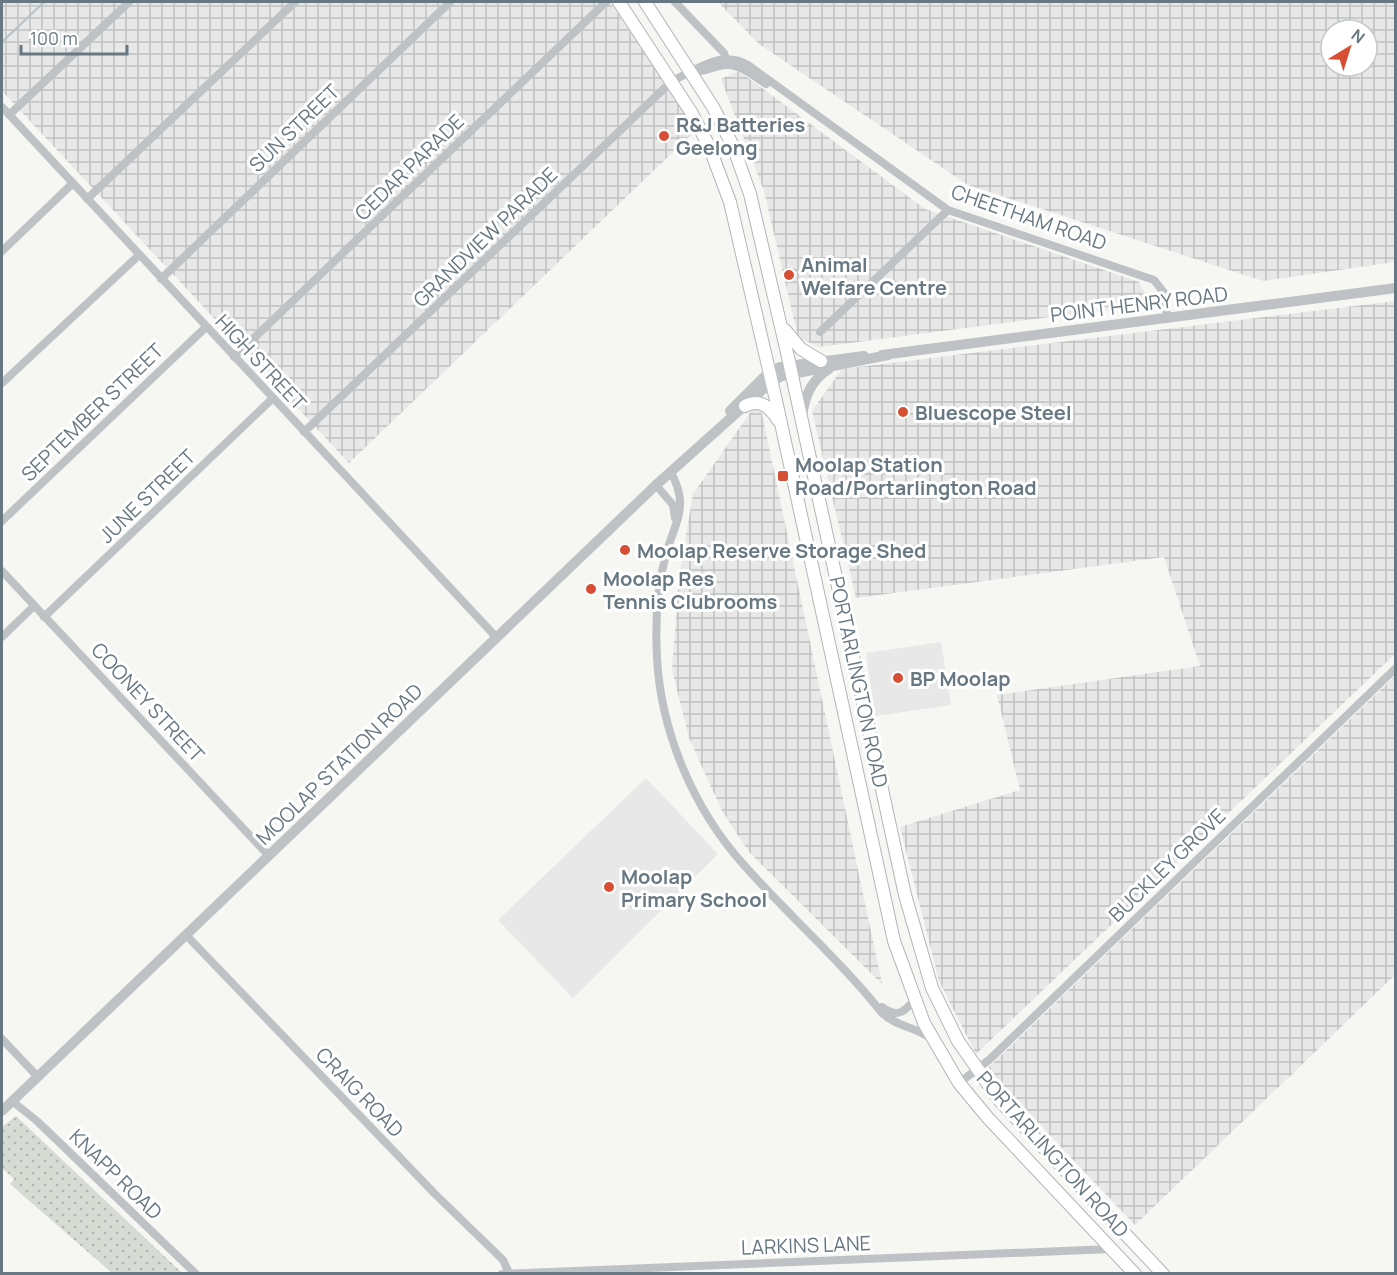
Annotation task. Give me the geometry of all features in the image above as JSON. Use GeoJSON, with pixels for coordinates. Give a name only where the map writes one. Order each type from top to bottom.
{"type":"FeatureCollection","features":[{"type":"Feature","properties":{"kind":"main road","name":"PORTARLINGTON ROAD"},"geometry":{"type":"LineString","coordinates":[[619,2],[672,81],[709,146],[730,202],[771,376],[894,941],[914,1000],[932,1040],[959,1083],[988,1118],[1135,1274]]}},
{"type":"Feature","properties":{"kind":"main road","name":"PORTARLINGTON ROAD"},"geometry":{"type":"LineString","coordinates":[[645,2],[713,107],[736,156],[750,194],[791,369],[917,944],[946,1019],[976,1070],[1000,1101],[1163,1274]]}},
{"type":"Feature","properties":{"kind":"main road"},"geometry":{"type":"LineString","coordinates":[[779,318],[793,341],[810,356],[827,364]]}},
{"type":"Feature","properties":{"kind":"main road"},"geometry":{"type":"LineString","coordinates":[[745,406],[754,402],[764,405],[780,424]]}},
{"type":"Feature","properties":{"kind":"street"},"geometry":{"type":"LineString","coordinates":[[5,113],[129,2]]}},
{"type":"Feature","properties":{"kind":"street"},"geometry":{"type":"LineString","coordinates":[[87,199],[295,2]]}},
{"type":"Feature","properties":{"kind":"street","name":"SUN STREET"},"geometry":{"type":"LineString","coordinates":[[161,279],[450,2]]}},
{"type":"Feature","properties":{"kind":"street","name":"CEDAR PARADE"},"geometry":{"type":"LineString","coordinates":[[234,357],[606,2]]}},
{"type":"Feature","properties":{"kind":"street"},"geometry":{"type":"LineString","coordinates":[[675,2],[727,62],[704,72],[692,72]]}},
{"type":"Feature","properties":{"kind":"street","name":"CHEETHAM ROAD"},"geometry":{"type":"LineString","coordinates":[[727,62],[745,70],[804,108],[948,210],[1148,276],[1161,286],[1165,294],[1167,319]]}},
{"type":"Feature","properties":{"kind":"street","name":"GRANDVIEW PARADE"},"geometry":{"type":"LineString","coordinates":[[304,432],[672,81],[692,72]]}},
{"type":"Feature","properties":{"kind":"street","name":"HIGH STREET"},"geometry":{"type":"LineString","coordinates":[[5,113],[497,638]]}},
{"type":"Feature","properties":{"kind":"street"},"geometry":{"type":"LineString","coordinates":[[2,251],[73,183]]}},
{"type":"Feature","properties":{"kind":"street"},"geometry":{"type":"LineString","coordinates":[[820,332],[948,210]]}},
{"type":"Feature","properties":{"kind":"street"},"geometry":{"type":"LineString","coordinates":[[2,383],[139,255]]}},
{"type":"Feature","properties":{"kind":"street","name":"POINT HENRY ROAD"},"geometry":{"type":"LineString","coordinates":[[771,376],[791,369],[888,355],[1395,288]]}},
{"type":"Feature","properties":{"kind":"street","name":"SEPTEMBER STREET"},"geometry":{"type":"LineString","coordinates":[[2,521],[206,327]]}},
{"type":"Feature","properties":{"kind":"street"},"geometry":{"type":"LineString","coordinates":[[801,417],[809,389],[827,364]]}},
{"type":"Feature","properties":{"kind":"street","name":"MOOLAP STATION ROAD"},"geometry":{"type":"LineString","coordinates":[[702,443],[745,406],[771,376]]}},
{"type":"Feature","properties":{"kind":"street","name":"MOOLAP STATION ROAD"},"geometry":{"type":"LineString","coordinates":[[2,1111],[771,376]]}},
{"type":"Feature","properties":{"kind":"street","name":"JUNE STREET"},"geometry":{"type":"LineString","coordinates":[[44,616],[273,398]]}},
{"type":"Feature","properties":{"kind":"street"},"geometry":{"type":"LineString","coordinates":[[671,472],[679,488],[681,501],[658,594],[657,656],[667,721],[682,765],[709,820],[742,863],[890,1020],[916,1028],[932,1040]]}},
{"type":"Feature","properties":{"kind":"street"},"geometry":{"type":"LineString","coordinates":[[656,486],[673,505],[675,521]]}},
{"type":"Feature","properties":{"kind":"street","name":"COONEY STREET"},"geometry":{"type":"LineString","coordinates":[[2,571],[269,856]]}},
{"type":"Feature","properties":{"kind":"street"},"geometry":{"type":"LineString","coordinates":[[2,637],[34,606]]}},
{"type":"Feature","properties":{"kind":"street","name":"BUCKLEY GROVE"},"geometry":{"type":"LineString","coordinates":[[959,1083],[976,1070],[1395,668]]}},
{"type":"Feature","properties":{"kind":"street","name":"CRAIG ROAD"},"geometry":{"type":"LineString","coordinates":[[186,935],[435,1194],[503,1260],[509,1273]]}},
{"type":"Feature","properties":{"kind":"street"},"geometry":{"type":"LineString","coordinates":[[872,1000],[895,1014],[906,1010],[914,1000]]}},
{"type":"Feature","properties":{"kind":"street"},"geometry":{"type":"LineString","coordinates":[[2,1039],[38,1077]]}},
{"type":"Feature","properties":{"kind":"street","name":"KNAPP ROAD"},"geometry":{"type":"LineString","coordinates":[[12,1101],[37,1121],[196,1274]]}},
{"type":"Feature","properties":{"kind":"street","name":"LARKINS LANE"},"geometry":{"type":"LineString","coordinates":[[502,1274],[1112,1249]]}},
{"type":"Feature","properties":{"kind":"shaded area"},"geometry":{"type":"Polygon","coordinates":[[[2,2],[610,2],[691,122],[694,132],[349,463],[2,91],[2,2]]]}},
{"type":"Feature","properties":{"kind":"shaded area"},"geometry":{"type":"Polygon","coordinates":[[[718,2],[1395,2],[1395,262],[1263,281],[968,185],[759,44],[718,2]]]}},
{"type":"Feature","properties":{"kind":"shaded area"},"geometry":{"type":"Polygon","coordinates":[[[739,71],[925,209],[1139,282],[1151,304],[819,347],[798,337],[764,191],[721,79],[739,71]]]}},
{"type":"Feature","properties":{"kind":"shaded area"},"geometry":{"type":"Polygon","coordinates":[[[1395,301],[1395,654],[976,1054],[939,981],[900,827],[1020,790],[997,695],[1200,666],[1164,557],[856,598],[812,411],[842,369],[1395,301]]]}},
{"type":"Feature","properties":{"kind":"shaded area"},"geometry":{"type":"Polygon","coordinates":[[[759,400],[882,984],[749,852],[722,811],[689,738],[672,670],[679,577],[693,494],[759,400]]]}},
{"type":"Feature","properties":{"kind":"shaded area"},"geometry":{"type":"Polygon","coordinates":[[[941,642],[951,705],[875,716],[866,653],[941,642]]]}},
{"type":"Feature","properties":{"kind":"shaded area"},"geometry":{"type":"Polygon","coordinates":[[[1395,676],[1395,975],[1135,1225],[987,1069],[1395,676]]]}},
{"type":"Feature","properties":{"kind":"shaded area","name":"Moolap Primary School"},"geometry":{"type":"Polygon","coordinates":[[[646,778],[718,854],[573,998],[498,920],[646,778]]]}},
{"type":"Feature","properties":{"kind":"shaded area"},"geometry":{"type":"Polygon","coordinates":[[[16,1116],[182,1273],[112,1273],[10,1184],[14,1179],[2,1168],[2,1127],[16,1116]]]}},
{"type":"Feature","properties":{"kind":"waterway"},"geometry":{"type":"LineString","coordinates":[[2,42],[44,2]]}},
{"type":"Feature","properties":{"kind":"place","name":"R&J Batteries Geelong"},"geometry":{"type":"Point","coordinates":[664,136]}},
{"type":"Feature","properties":{"kind":"place","name":"Animal Welfare Centre"},"geometry":{"type":"Point","coordinates":[789,275]}},
{"type":"Feature","properties":{"kind":"place","name":"Bluescope Steel"},"geometry":{"type":"Point","coordinates":[903,412]}},
{"type":"Feature","properties":{"kind":"place","name":"Moolap Station Road/Portarlington Road"},"geometry":{"type":"Point","coordinates":[783,476]}},
{"type":"Feature","properties":{"kind":"place","name":"Moolap Reserve Storage Shed"},"geometry":{"type":"Point","coordinates":[625,550]}},
{"type":"Feature","properties":{"kind":"place","name":"Moolap Res Tennis Clubrooms"},"geometry":{"type":"Point","coordinates":[591,589]}},
{"type":"Feature","properties":{"kind":"place","name":"BP Moolap"},"geometry":{"type":"Point","coordinates":[898,678]}},
{"type":"Feature","properties":{"kind":"place","name":"Moolap Primary School"},"geometry":{"type":"Point","coordinates":[609,887]}}]}
